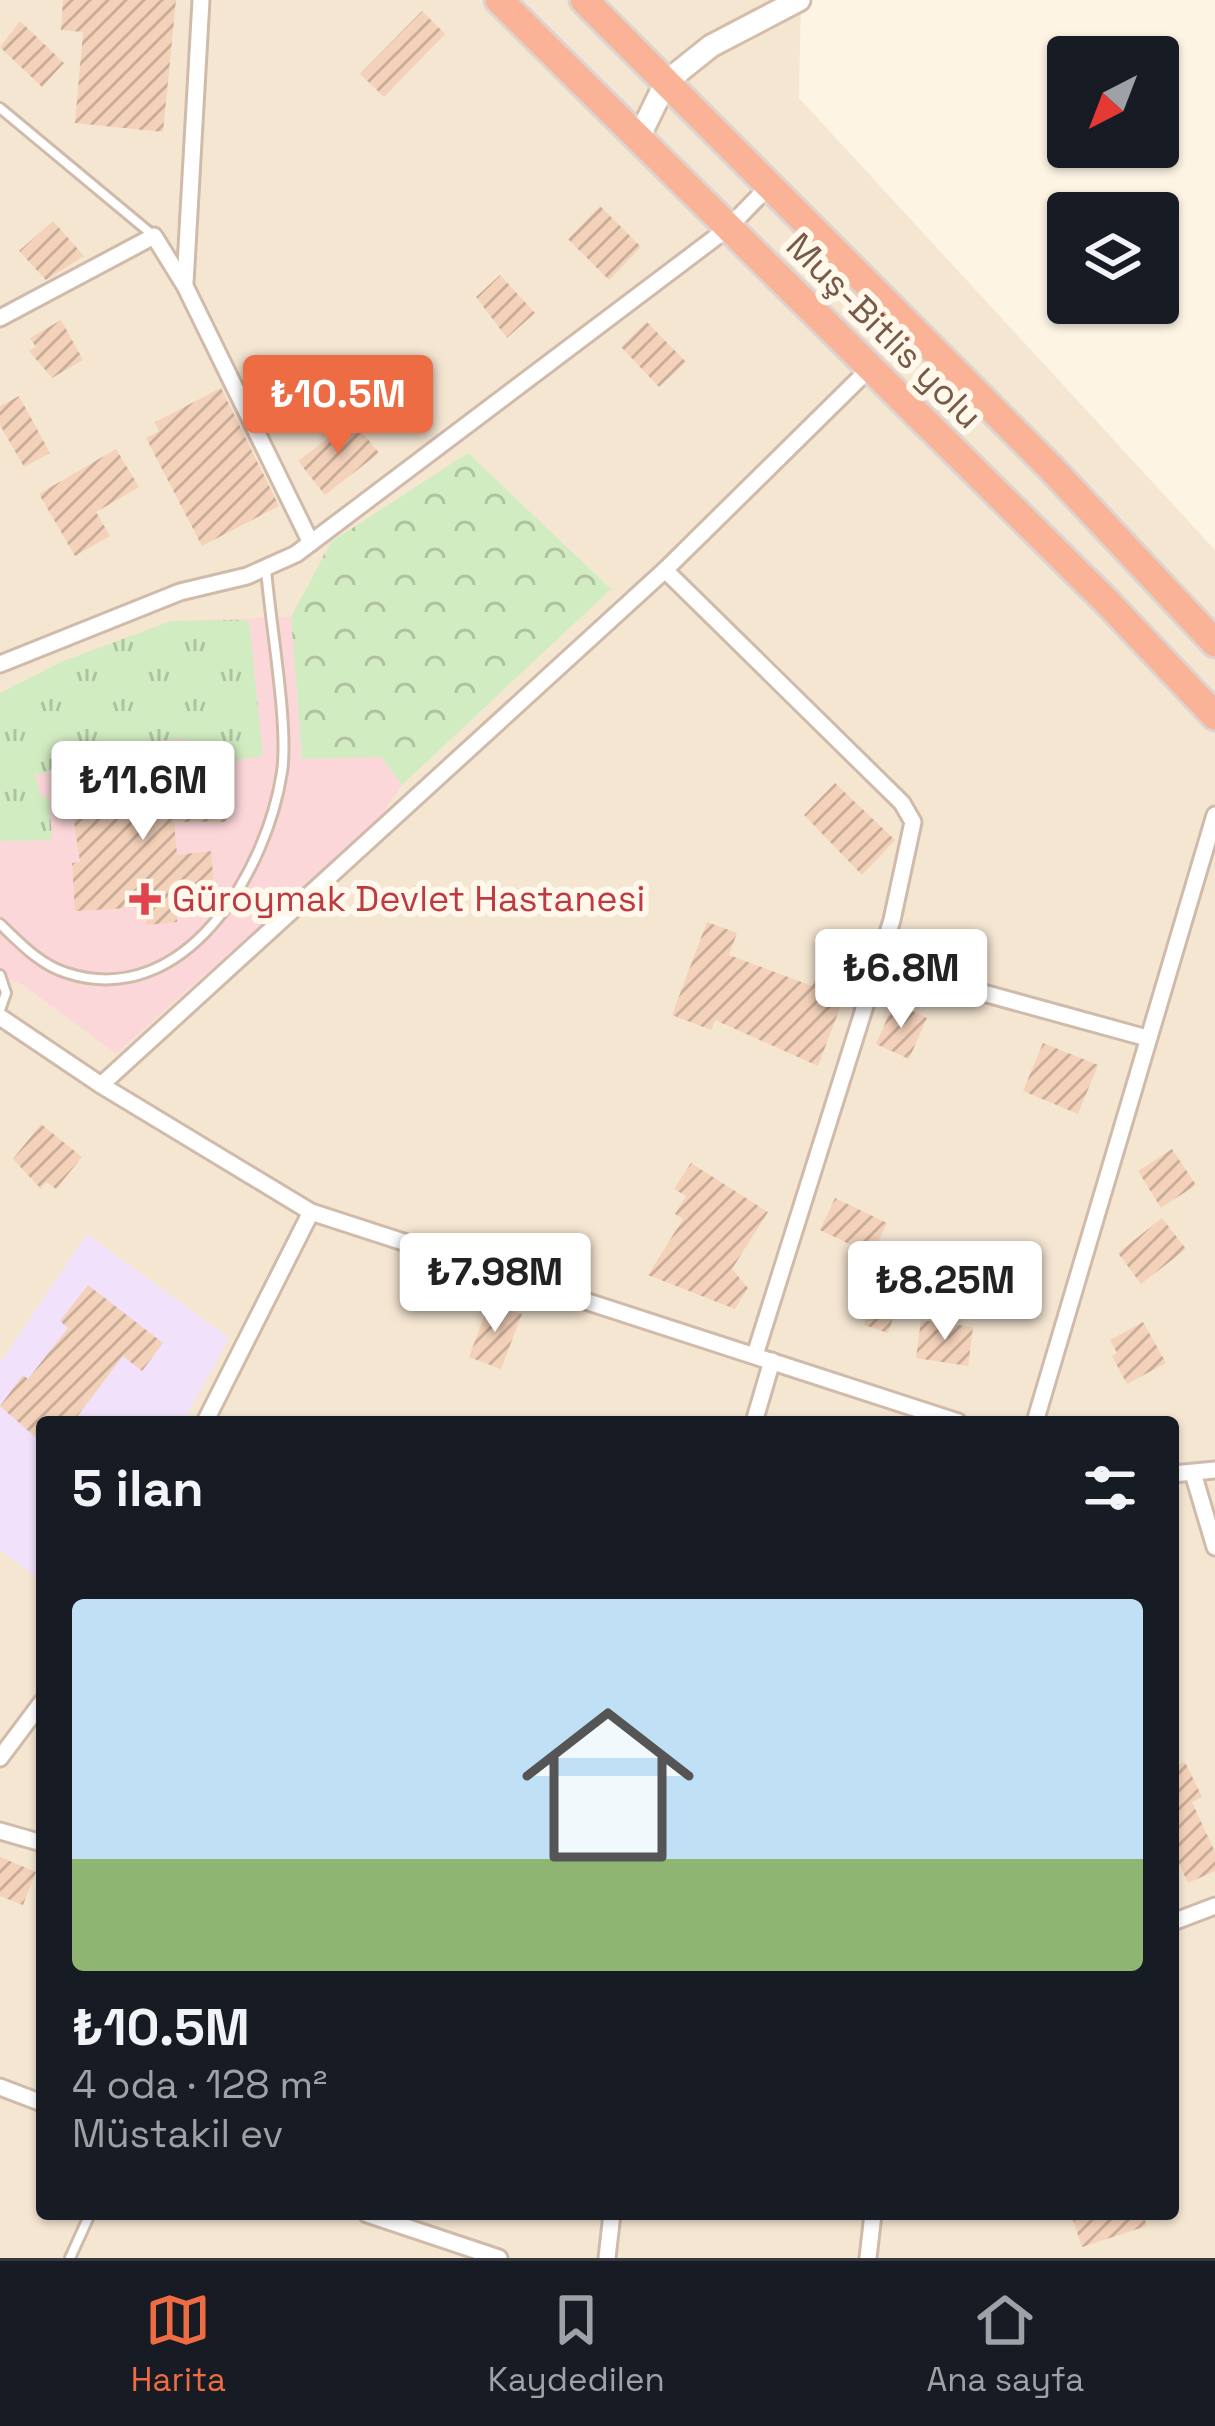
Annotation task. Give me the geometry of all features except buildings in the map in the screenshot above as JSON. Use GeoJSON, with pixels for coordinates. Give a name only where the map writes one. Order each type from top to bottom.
{"type":"FeatureCollection","features":[{"type":"Feature","properties":{"kind":"highway","name":"Muş-Bitlis yolu"},"geometry":{"type":"LineString","coordinates":[[499,0],[1108,603],[1215,716]]}},
{"type":"Feature","properties":{"kind":"highway","name":"Muş-Bitlis yolu"},"geometry":{"type":"LineString","coordinates":[[584,0],[1215,643]]}},
{"type":"Feature","properties":{"kind":"street"},"geometry":{"type":"LineString","coordinates":[[185,286],[201,0]]}},
{"type":"Feature","properties":{"kind":"street"},"geometry":{"type":"LineString","coordinates":[[638,139],[665,82],[711,46],[799,0]]}},
{"type":"Feature","properties":{"kind":"street"},"geometry":{"type":"LineString","coordinates":[[0,664],[180,592],[266,567],[310,543],[728,228],[770,186]]}},
{"type":"Feature","properties":{"kind":"street"},"geometry":{"type":"LineString","coordinates":[[0,318],[154,236],[185,286],[310,543]]}},
{"type":"Feature","properties":{"kind":"street"},"geometry":{"type":"LineString","coordinates":[[101,1085],[665,570],[870,368]]}},
{"type":"Feature","properties":{"kind":"street"},"geometry":{"type":"LineString","coordinates":[[665,570],[911,815],[914,834],[755,1355]]}},
{"type":"Feature","properties":{"kind":"street"},"geometry":{"type":"LineString","coordinates":[[1037,1416],[1215,814]]}},
{"type":"Feature","properties":{"kind":"street"},"geometry":{"type":"LineString","coordinates":[[1204,850],[1215,871]]}},
{"type":"Feature","properties":{"kind":"street"},"geometry":{"type":"LineString","coordinates":[[878,964],[1147,1039]]}},
{"type":"Feature","properties":{"kind":"street"},"geometry":{"type":"LineString","coordinates":[[0,1014],[101,1085],[311,1212],[940,1416]]}},
{"type":"Feature","properties":{"kind":"street"},"geometry":{"type":"LineString","coordinates":[[208,1416],[311,1212]]}},
{"type":"Feature","properties":{"kind":"street"},"geometry":{"type":"LineString","coordinates":[[756,1416],[772,1360]]}},
{"type":"Feature","properties":{"kind":"street"},"geometry":{"type":"LineString","coordinates":[[1179,1474],[1215,1470]]}},
{"type":"Feature","properties":{"kind":"street"},"geometry":{"type":"LineString","coordinates":[[1193,1473],[1215,1547]]}},
{"type":"Feature","properties":{"kind":"street"},"geometry":{"type":"LineString","coordinates":[[0,1758],[36,1710]]}},
{"type":"Feature","properties":{"kind":"street"},"geometry":{"type":"LineString","coordinates":[[0,1831],[36,1841]]}},
{"type":"Feature","properties":{"kind":"street"},"geometry":{"type":"LineString","coordinates":[[1179,1920],[1215,1906]]}},
{"type":"Feature","properties":{"kind":"street"},"geometry":{"type":"LineString","coordinates":[[0,2087],[36,2101]]}},
{"type":"Feature","properties":{"kind":"street"},"geometry":{"type":"LineString","coordinates":[[385,2220],[499,2258]]}},
{"type":"Feature","properties":{"kind":"street"},"geometry":{"type":"LineString","coordinates":[[607,2258],[611,2220]]}},
{"type":"Feature","properties":{"kind":"street"},"geometry":{"type":"LineString","coordinates":[[868,2258],[872,2220]]}},
{"type":"Feature","properties":{"kind":"lane"},"geometry":{"type":"LineString","coordinates":[[0,108],[154,236]]}},
{"type":"Feature","properties":{"kind":"lane"},"geometry":{"type":"LineString","coordinates":[[0,924],[40,961],[67,973],[104,980],[144,975],[178,960],[215,922],[254,857],[282,772],[266,567]]}},
{"type":"Feature","properties":{"kind":"lane"},"geometry":{"type":"LineString","coordinates":[[0,975],[7,993],[0,1014]]}},
{"type":"Feature","properties":{"kind":"lane"},"geometry":{"type":"LineString","coordinates":[[70,2258],[87,2220]]}},
{"type":"Feature","properties":{"kind":"shaded area"},"geometry":{"type":"Polygon","coordinates":[[[0,0],[801,0],[799,98],[1215,550],[1215,2258],[0,2258],[0,0]]]}},
{"type":"Feature","properties":{"kind":"shaded area","name":"Güroymak Devlet Hastanesi"},"geometry":{"type":"Polygon","coordinates":[[[291,617],[302,758],[381,757],[402,785],[376,823],[116,1054],[23,985],[0,976],[0,693],[61,662],[171,621],[291,617]]]}},
{"type":"Feature","properties":{"kind":"shaded area"},"geometry":{"type":"Polygon","coordinates":[[[87,1234],[229,1338],[186,1416],[36,1416],[36,1577],[0,1550],[0,1363],[87,1234]]]}},
{"type":"Feature","properties":{"kind":"green space"},"geometry":{"type":"Polygon","coordinates":[[[468,453],[611,589],[402,785],[381,757],[302,759],[291,617],[331,542],[468,453]]]}},
{"type":"Feature","properties":{"kind":"green space"},"geometry":{"type":"Polygon","coordinates":[[[249,620],[263,756],[215,763],[184,739],[86,746],[44,774],[35,774],[41,797],[49,797],[52,840],[0,841],[0,693],[61,662],[171,621],[249,620]]]}},
{"type":"Feature","properties":{"kind":"place","name":"Güroymak Devlet Hastanesi"},"geometry":{"type":"Point","coordinates":[145,899]}}]}
